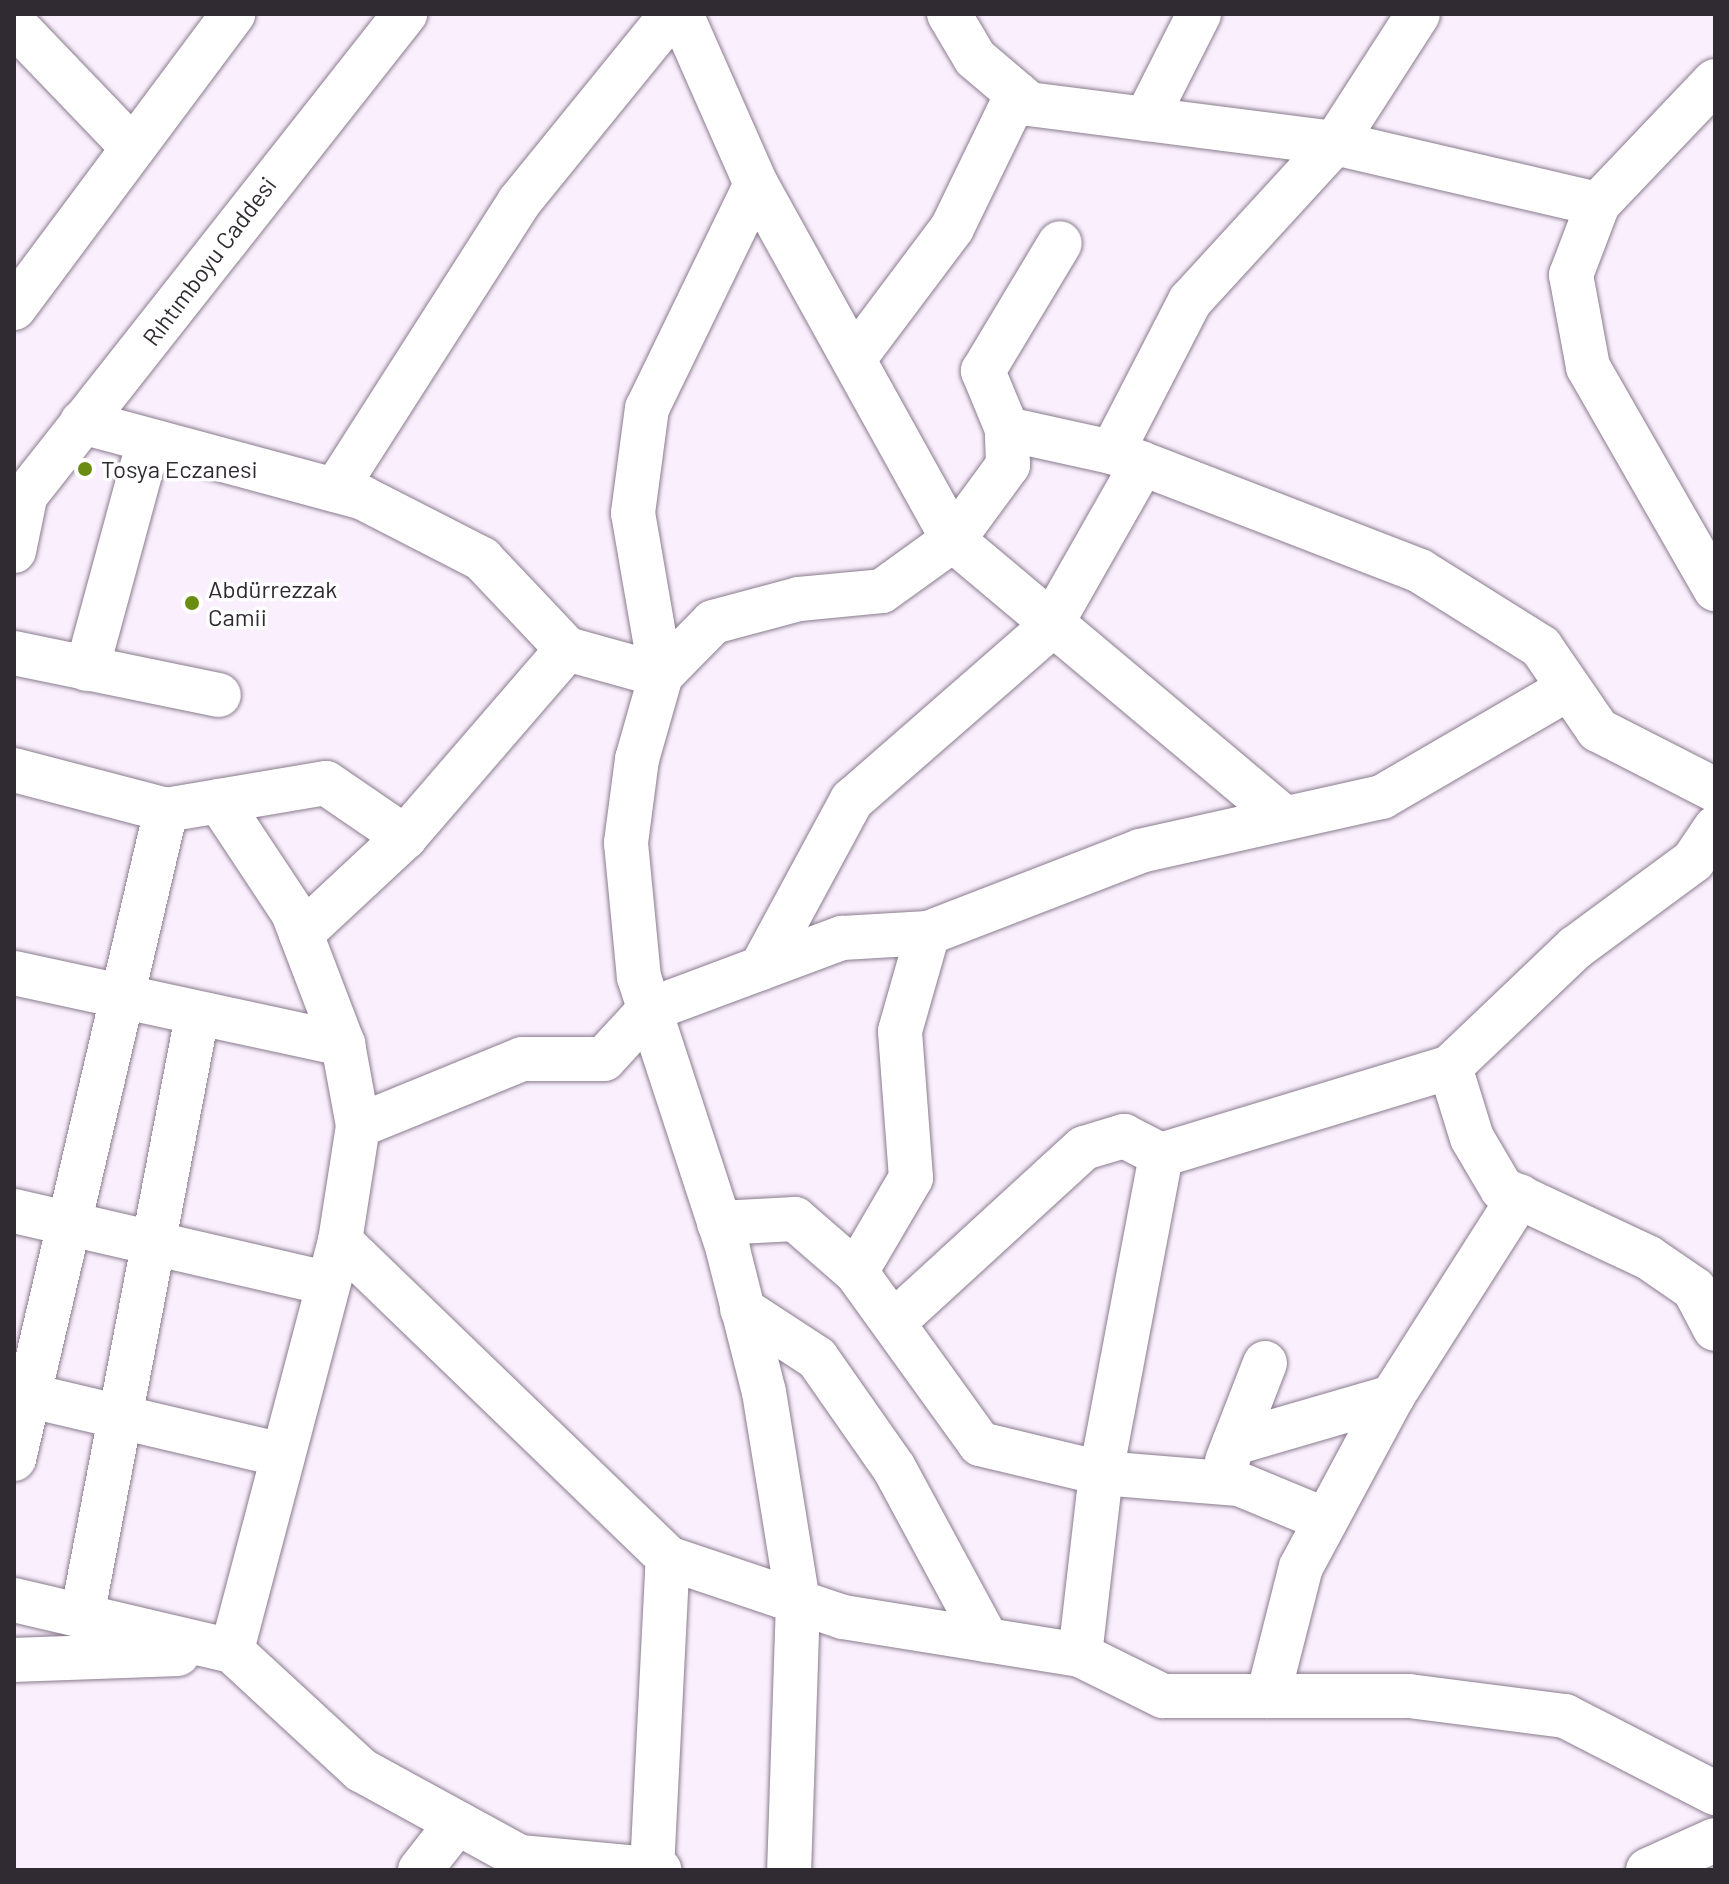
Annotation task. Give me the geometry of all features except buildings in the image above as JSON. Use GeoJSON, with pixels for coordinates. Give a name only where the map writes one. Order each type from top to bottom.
{"type":"FeatureCollection","features":[{"type":"Feature","properties":{"kind":"street"},"geometry":{"type":"LineString","coordinates":[[14,308],[233,14]]}},
{"type":"Feature","properties":{"kind":"street","name":"Rıhtımboyu Caddesi"},"geometry":{"type":"LineString","coordinates":[[20,502],[405,14]]}},
{"type":"Feature","properties":{"kind":"street"},"geometry":{"type":"LineString","coordinates":[[335,490],[519,202],[672,14]]}},
{"type":"Feature","properties":{"kind":"street"},"geometry":{"type":"LineString","coordinates":[[681,14],[756,184],[856,356],[953,540],[1049,628],[1284,818]]}},
{"type":"Feature","properties":{"kind":"street"},"geometry":{"type":"LineString","coordinates":[[949,14],[975,58],[1029,104],[1335,143],[1598,204]]}},
{"type":"Feature","properties":{"kind":"street"},"geometry":{"type":"LineString","coordinates":[[1146,119],[1199,14]]}},
{"type":"Feature","properties":{"kind":"street"},"geometry":{"type":"LineString","coordinates":[[761,968],[852,800],[1049,628],[1127,458],[1190,301],[1335,143],[1418,14]]}},
{"type":"Feature","properties":{"kind":"street"},"geometry":{"type":"LineString","coordinates":[[14,24],[133,148]]}},
{"type":"Feature","properties":{"kind":"street"},"geometry":{"type":"LineString","coordinates":[[1715,81],[1598,204],[1571,275],[1588,367],[1715,589]]}},
{"type":"Feature","properties":{"kind":"street"},"geometry":{"type":"LineString","coordinates":[[856,356],[952,228],[1017,94]]}},
{"type":"Feature","properties":{"kind":"street"},"geometry":{"type":"LineString","coordinates":[[756,184],[647,408],[633,513],[661,675],[637,759],[626,843],[639,977],[719,1223],[742,1309],[798,1602],[789,1870]]}},
{"type":"Feature","properties":{"kind":"street"},"geometry":{"type":"LineString","coordinates":[[661,675],[713,622],[799,599],[882,591],[953,540],[1008,465],[1007,429],[983,371],[1060,243]]}},
{"type":"Feature","properties":{"kind":"street"},"geometry":{"type":"LineString","coordinates":[[82,422],[335,490],[482,559],[567,649],[661,675]]}},
{"type":"Feature","properties":{"kind":"street"},"geometry":{"type":"LineString","coordinates":[[1007,429],[1127,458],[1420,571],[1541,647],[1598,730],[1715,790]]}},
{"type":"Feature","properties":{"kind":"street"},"geometry":{"type":"LineString","coordinates":[[87,669],[149,441]]}},
{"type":"Feature","properties":{"kind":"street"},"geometry":{"type":"LineString","coordinates":[[14,551],[20,502]]}},
{"type":"Feature","properties":{"kind":"street"},"geometry":{"type":"LineString","coordinates":[[301,934],[405,837],[567,649]]}},
{"type":"Feature","properties":{"kind":"street"},"geometry":{"type":"LineString","coordinates":[[14,653],[219,695]]}},
{"type":"Feature","properties":{"kind":"street"},"geometry":{"type":"LineString","coordinates":[[358,1126],[522,1059],[604,1059],[649,1010],[842,938],[928,933],[1140,851],[1382,797],[1569,688]]}},
{"type":"Feature","properties":{"kind":"street"},"geometry":{"type":"LineString","coordinates":[[14,770],[166,810],[326,783],[405,837]]}},
{"type":"Feature","properties":{"kind":"street"},"geometry":{"type":"LineString","coordinates":[[219,801],[301,934],[343,1044],[358,1126],[340,1241],[326,1283],[232,1651]]}},
{"type":"Feature","properties":{"kind":"street"},"geometry":{"type":"LineString","coordinates":[[14,1459],[21,1393],[69,1223],[166,810]]}},
{"type":"Feature","properties":{"kind":"street"},"geometry":{"type":"LineString","coordinates":[[895,1321],[1084,1148],[1124,1136],[1161,1155],[1450,1067],[1575,948],[1693,861],[1715,828]]}},
{"type":"Feature","properties":{"kind":"street"},"geometry":{"type":"LineString","coordinates":[[856,1272],[911,1178],[900,1031],[928,933]]}},
{"type":"Feature","properties":{"kind":"street"},"geometry":{"type":"LineString","coordinates":[[14,973],[197,1016],[343,1044]]}},
{"type":"Feature","properties":{"kind":"street"},"geometry":{"type":"LineString","coordinates":[[82,1616],[197,1016]]}},
{"type":"Feature","properties":{"kind":"street"},"geometry":{"type":"LineString","coordinates":[[1450,1067],[1472,1138],[1502,1189],[1649,1258],[1694,1289],[1712,1319]]}},
{"type":"Feature","properties":{"kind":"street"},"geometry":{"type":"LineString","coordinates":[[1080,1655],[1101,1473],[1161,1155]]}},
{"type":"Feature","properties":{"kind":"street"},"geometry":{"type":"LineString","coordinates":[[1268,1696],[1301,1567],[1392,1397],[1520,1196]]}},
{"type":"Feature","properties":{"kind":"street"},"geometry":{"type":"LineString","coordinates":[[14,1211],[326,1283]]}},
{"type":"Feature","properties":{"kind":"street"},"geometry":{"type":"LineString","coordinates":[[719,1223],[795,1219],[856,1272],[895,1321],[980,1444],[1101,1473],[1226,1463],[1392,1397]]}},
{"type":"Feature","properties":{"kind":"street"},"geometry":{"type":"LineString","coordinates":[[340,1241],[668,1558],[798,1602],[987,1640],[1080,1655],[1163,1696],[1409,1696],[1565,1716],[1715,1793]]}},
{"type":"Feature","properties":{"kind":"street"},"geometry":{"type":"LineString","coordinates":[[742,1309],[817,1358],[894,1468],[987,1640]]}},
{"type":"Feature","properties":{"kind":"street"},"geometry":{"type":"LineString","coordinates":[[1226,1463],[1265,1363]]}},
{"type":"Feature","properties":{"kind":"street"},"geometry":{"type":"LineString","coordinates":[[21,1393],[282,1455]]}},
{"type":"Feature","properties":{"kind":"street"},"geometry":{"type":"LineString","coordinates":[[1226,1463],[1326,1520]]}},
{"type":"Feature","properties":{"kind":"street"},"geometry":{"type":"LineString","coordinates":[[652,1869],[668,1558]]}},
{"type":"Feature","properties":{"kind":"street"},"geometry":{"type":"LineString","coordinates":[[14,1600],[232,1651],[361,1770],[520,1857],[604,1868],[659,1870]]}},
{"type":"Feature","properties":{"kind":"street"},"geometry":{"type":"LineString","coordinates":[[14,1660],[232,1651]]}},
{"type":"Feature","properties":{"kind":"street"},"geometry":{"type":"LineString","coordinates":[[420,1870],[457,1823]]}},
{"type":"Feature","properties":{"kind":"street"},"geometry":{"type":"LineString","coordinates":[[1648,1870],[1715,1840]]}},
{"type":"Feature","properties":{"kind":"place","name":"Tosya Eczanesi"},"geometry":{"type":"Point","coordinates":[85,469]}},
{"type":"Feature","properties":{"kind":"place","name":"Abdürrezzak Camii"},"geometry":{"type":"Point","coordinates":[192,603]}}]}
